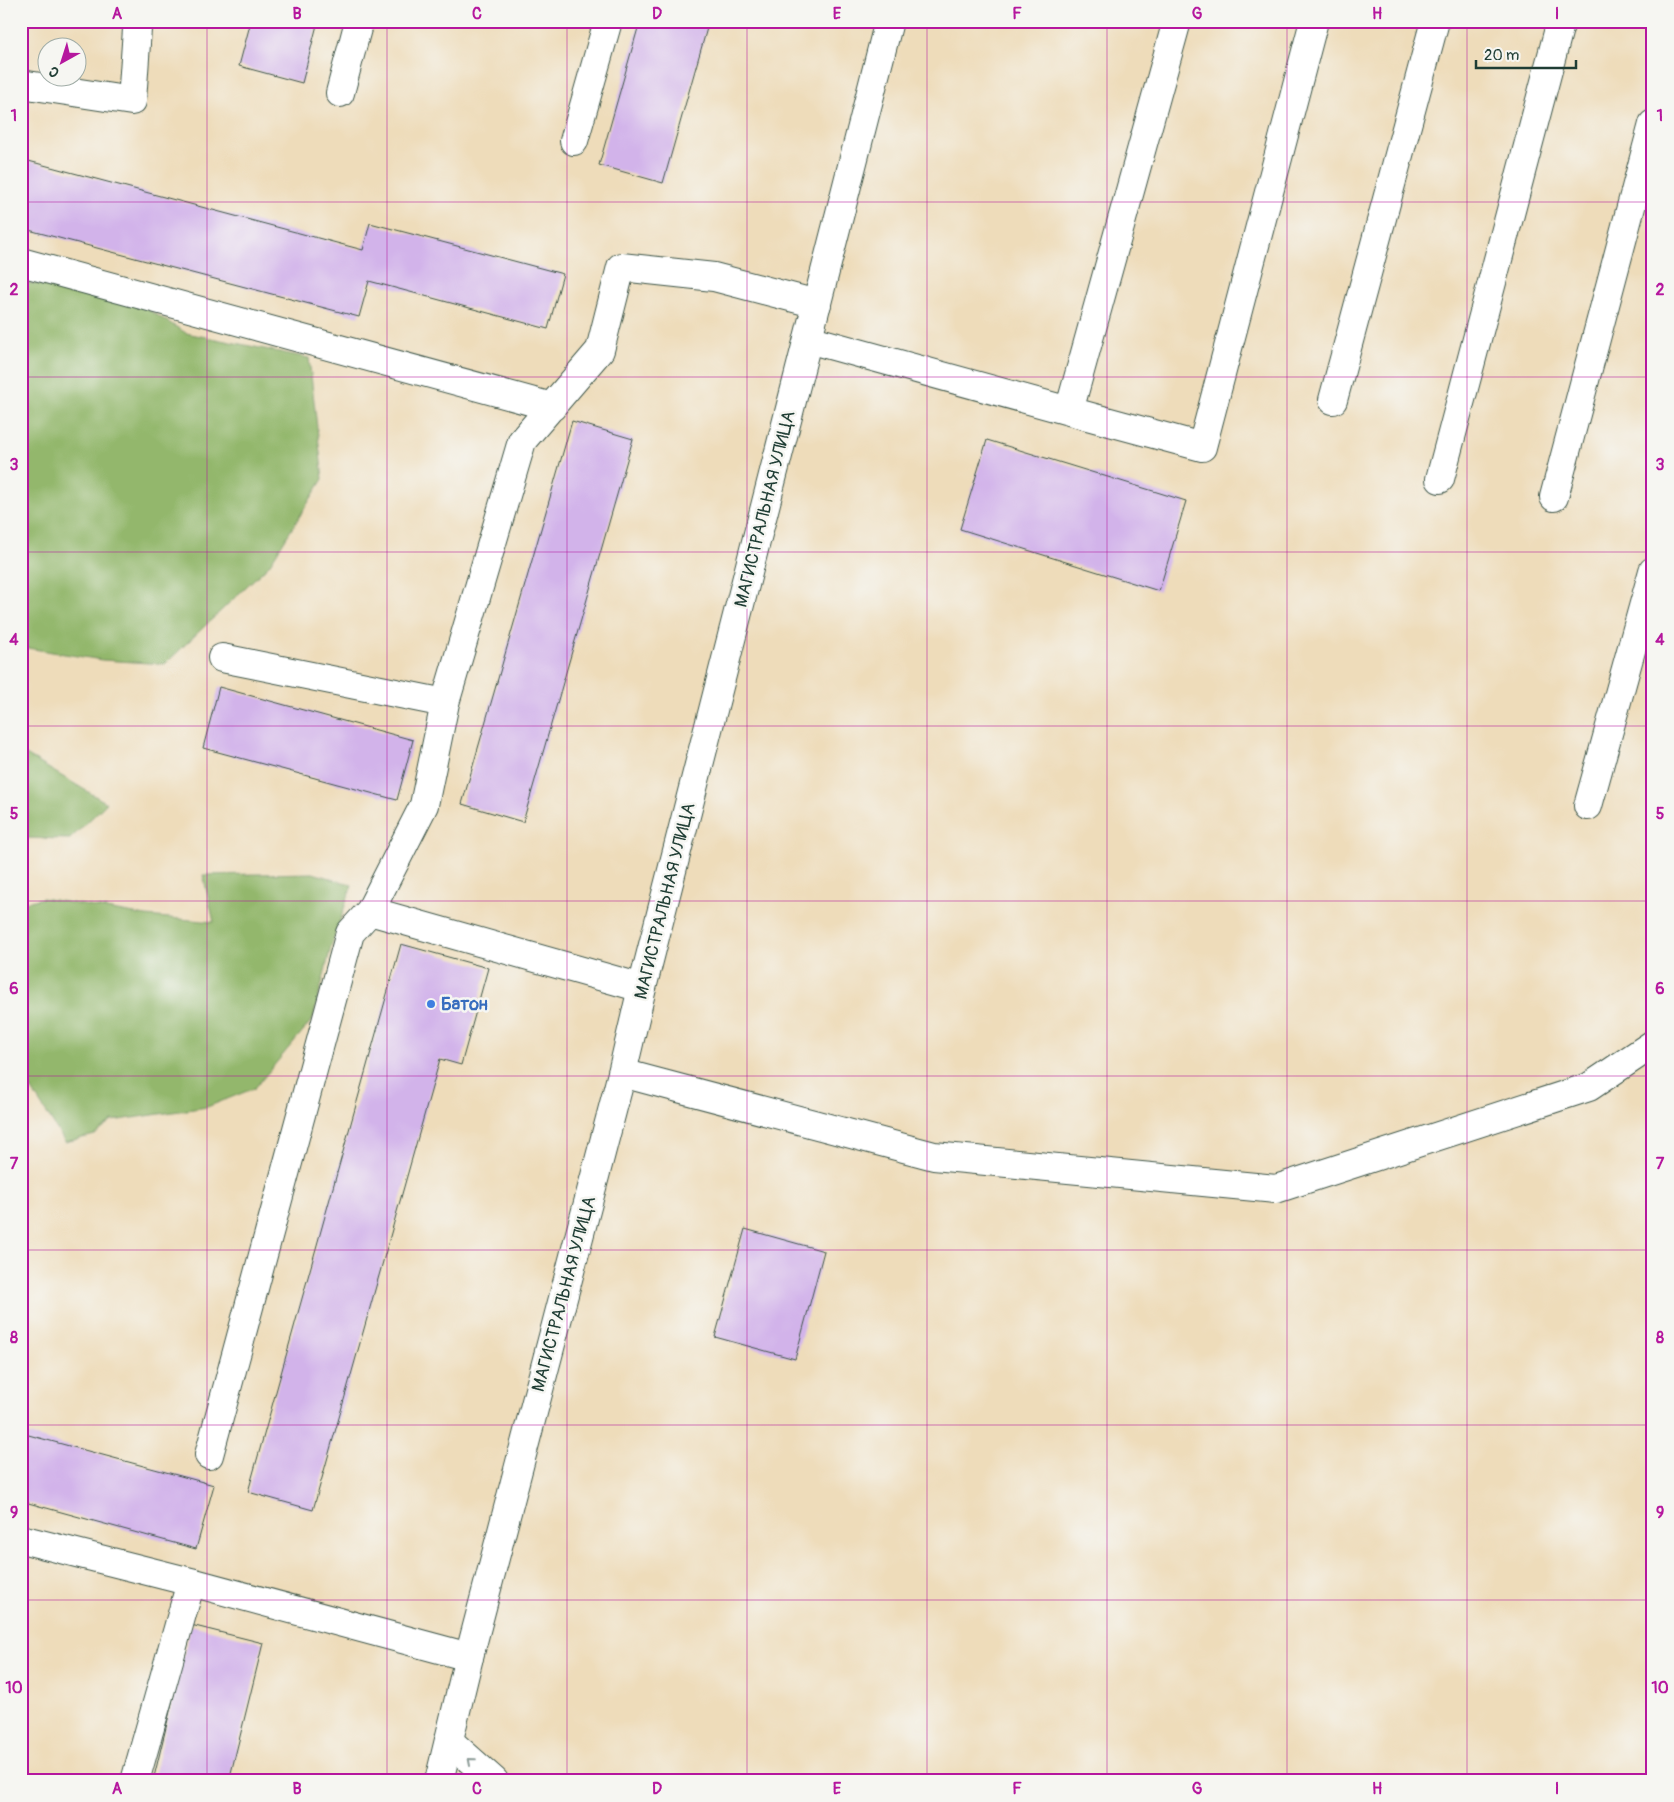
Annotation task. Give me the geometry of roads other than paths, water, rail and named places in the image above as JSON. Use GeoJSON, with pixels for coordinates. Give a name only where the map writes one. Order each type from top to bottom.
{"type":"FeatureCollection","features":[{"type":"Feature","properties":{"kind":"main road"},"geometry":{"type":"LineString","coordinates":[[21,84],[132,100],[139,21]]}},
{"type":"Feature","properties":{"kind":"main road"},"geometry":{"type":"LineString","coordinates":[[340,93],[359,21]]}},
{"type":"Feature","properties":{"kind":"main road"},"geometry":{"type":"LineString","coordinates":[[574,141],[608,21]]}},
{"type":"Feature","properties":{"kind":"main road","name":"МАГИСТРАЛЬНАЯ УЛИЦА"},"geometry":{"type":"LineString","coordinates":[[438,1781],[622,1073],[642,988],[889,21]]}},
{"type":"Feature","properties":{"kind":"main road"},"geometry":{"type":"LineString","coordinates":[[1069,411],[1177,21]]}},
{"type":"Feature","properties":{"kind":"main road"},"geometry":{"type":"LineString","coordinates":[[808,339],[1202,447],[1314,21]]}},
{"type":"Feature","properties":{"kind":"main road"},"geometry":{"type":"LineString","coordinates":[[1332,400],[1435,21]]}},
{"type":"Feature","properties":{"kind":"main road"},"geometry":{"type":"LineString","coordinates":[[1440,479],[1562,21]]}},
{"type":"Feature","properties":{"kind":"main road"},"geometry":{"type":"LineString","coordinates":[[1554,497],[1653,124]]}},
{"type":"Feature","properties":{"kind":"main road"},"geometry":{"type":"LineString","coordinates":[[21,262],[552,407]]}},
{"type":"Feature","properties":{"kind":"main road"},"geometry":{"type":"LineString","coordinates":[[209,1455],[350,933],[370,911],[424,805],[445,703],[522,441],[600,350],[621,267],[714,277],[817,304]]}},
{"type":"Feature","properties":{"kind":"main road"},"geometry":{"type":"LineString","coordinates":[[1588,806],[1653,571]]}},
{"type":"Feature","properties":{"kind":"main road"},"geometry":{"type":"LineString","coordinates":[[222,658],[445,703]]}},
{"type":"Feature","properties":{"kind":"main road"},"geometry":{"type":"LineString","coordinates":[[370,911],[642,988]]}},
{"type":"Feature","properties":{"kind":"main road"},"geometry":{"type":"LineString","coordinates":[[622,1073],[934,1156],[1276,1189],[1589,1087],[1653,1044]]}},
{"type":"Feature","properties":{"kind":"main road"},"geometry":{"type":"LineString","coordinates":[[21,1539],[191,1582],[469,1657]]}},
{"type":"Feature","properties":{"kind":"main road"},"geometry":{"type":"LineString","coordinates":[[135,1781],[191,1582]]}},
{"type":"Feature","properties":{"kind":"main road"},"geometry":{"type":"LineString","coordinates":[[449,1741],[494,1781]]}},
{"type":"Feature","properties":{"kind":"place","name":"Батон"},"geometry":{"type":"Point","coordinates":[431,1004]}}]}
